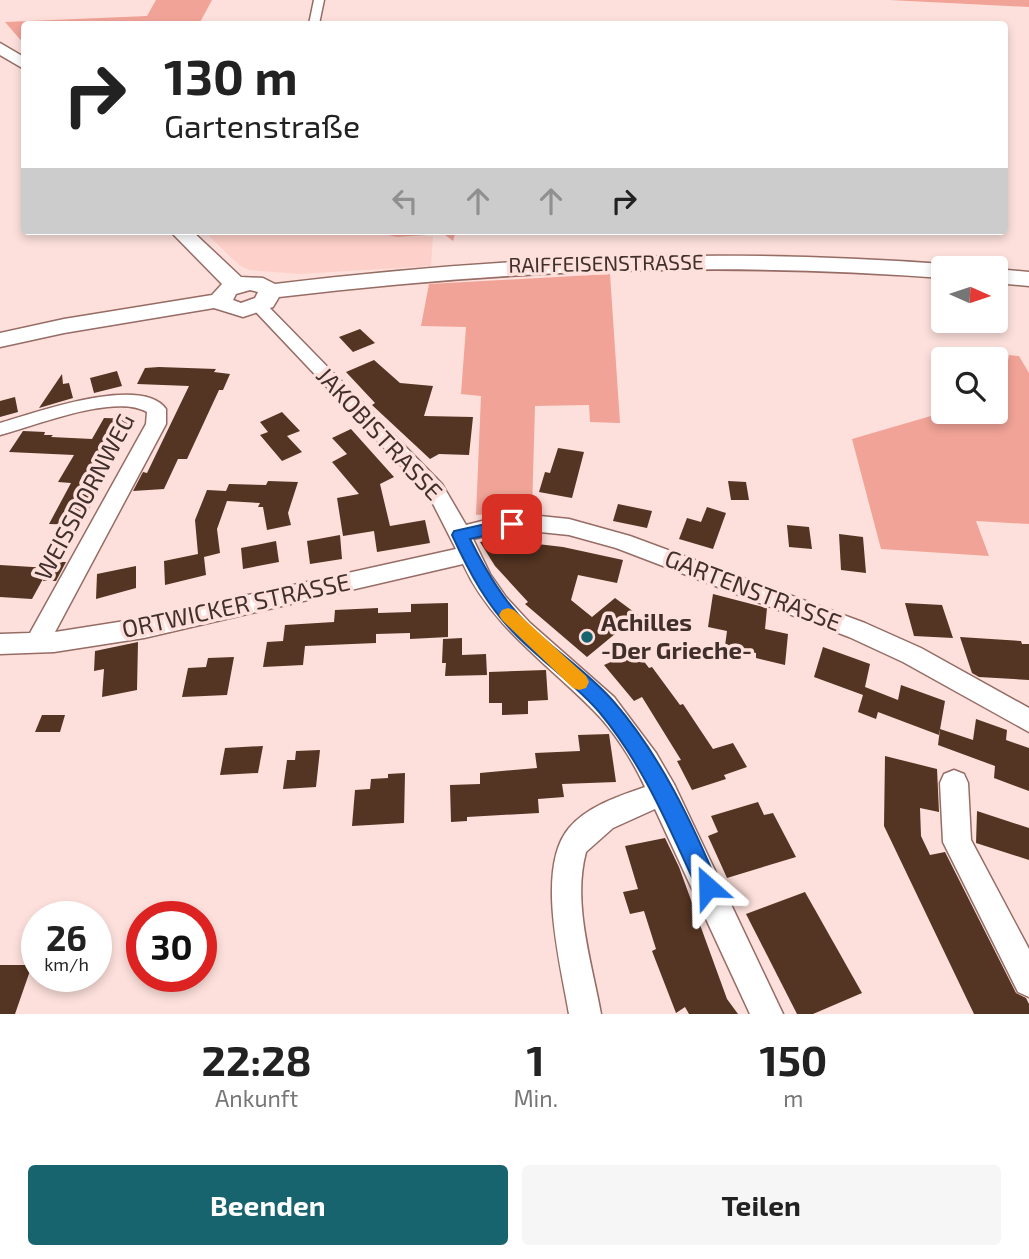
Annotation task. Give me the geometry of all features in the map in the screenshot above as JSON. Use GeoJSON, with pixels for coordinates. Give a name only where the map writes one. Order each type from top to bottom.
{"type":"FeatureCollection","features":[{"type":"Feature","properties":{"kind":"street"},"geometry":{"type":"LineString","coordinates":[[315,21],[319,0]]}},
{"type":"Feature","properties":{"kind":"street"},"geometry":{"type":"LineString","coordinates":[[0,48],[21,62]]}},
{"type":"Feature","properties":{"kind":"street"},"geometry":{"type":"LineString","coordinates":[[183,235],[228,293]]}},
{"type":"Feature","properties":{"kind":"street","name":"RAIFFEISENSTRASSE"},"geometry":{"type":"LineString","coordinates":[[0,340],[228,293],[257,283],[266,304],[456,269],[602,262],[778,262],[931,270]]}},
{"type":"Feature","properties":{"kind":"street"},"geometry":{"type":"LineString","coordinates":[[1008,276],[1029,279]]}},
{"type":"Feature","properties":{"kind":"street","name":"JAKOBISTRASSE"},"geometry":{"type":"LineString","coordinates":[[266,304],[418,469],[449,511],[481,579],[506,612],[605,705],[647,762],[767,1014]]}},
{"type":"Feature","properties":{"kind":"street","name":"WEISSDORNWEG"},"geometry":{"type":"LineString","coordinates":[[0,429],[109,402],[143,401],[152,403],[157,409],[156,424],[37,643]]}},
{"type":"Feature","properties":{"kind":"street","name":"GARTENSTRASSE"},"geometry":{"type":"LineString","coordinates":[[465,545],[494,526],[530,523],[569,527],[622,542],[857,630],[912,655],[1029,721]]}},
{"type":"Feature","properties":{"kind":"street","name":"ORTWICKER STRASSE"},"geometry":{"type":"LineString","coordinates":[[0,644],[37,643],[144,628],[465,545]]}},
{"type":"Feature","properties":{"kind":"street"},"geometry":{"type":"LineString","coordinates":[[954,783],[957,842],[1029,981]]}},
{"type":"Feature","properties":{"kind":"street"},"geometry":{"type":"LineString","coordinates":[[585,1014],[568,890],[568,866],[573,847],[585,831],[602,818],[664,793]]}},
{"type":"Feature","properties":{"kind":"shaded area"},"geometry":{"type":"Polygon","coordinates":[[[156,0],[212,0],[201,21],[29,21],[147,16],[156,0]]]}},
{"type":"Feature","properties":{"kind":"shaded area"},"geometry":{"type":"Polygon","coordinates":[[[889,0],[1029,0],[1029,7],[889,0]]]}},
{"type":"Feature","properties":{"kind":"shaded area"},"geometry":{"type":"Polygon","coordinates":[[[21,21],[21,41],[5,22],[21,21]]]}},
{"type":"Feature","properties":{"kind":"shaded area"},"geometry":{"type":"Polygon","coordinates":[[[208,235],[433,236],[431,266],[299,274],[249,270],[239,265],[208,235]]]}},
{"type":"Feature","properties":{"kind":"shaded area"},"geometry":{"type":"Polygon","coordinates":[[[388,235],[428,235],[397,237],[388,235]]]}},
{"type":"Feature","properties":{"kind":"shaded area"},"geometry":{"type":"Polygon","coordinates":[[[610,274],[620,423],[590,422],[589,405],[535,406],[532,511],[476,515],[481,396],[461,394],[466,327],[421,326],[429,284],[610,274]]]}},
{"type":"Feature","properties":{"kind":"shaded area"},"geometry":{"type":"Polygon","coordinates":[[[1009,355],[1019,356],[1029,373],[1029,524],[976,521],[989,556],[881,549],[852,439],[931,416],[931,424],[1008,424],[1009,355]]]}},
{"type":"Feature","properties":{"kind":"building"},"geometry":{"type":"Polygon","coordinates":[[[360,329],[375,343],[353,352],[339,337],[360,329]]]}},
{"type":"Feature","properties":{"kind":"building"},"geometry":{"type":"Polygon","coordinates":[[[374,360],[400,383],[433,386],[424,416],[473,417],[469,455],[439,454],[430,459],[372,405],[375,403],[346,372],[374,360]]]}},
{"type":"Feature","properties":{"kind":"building"},"geometry":{"type":"Polygon","coordinates":[[[145,368],[216,369],[214,372],[230,374],[223,390],[219,390],[187,459],[178,459],[164,489],[133,491],[143,472],[147,473],[189,386],[137,384],[145,368]]]}},
{"type":"Feature","properties":{"kind":"building"},"geometry":{"type":"Polygon","coordinates":[[[117,371],[122,386],[94,393],[90,378],[117,371]]]}},
{"type":"Feature","properties":{"kind":"building"},"geometry":{"type":"Polygon","coordinates":[[[62,374],[63,384],[69,383],[73,398],[39,408],[62,374]]]}},
{"type":"Feature","properties":{"kind":"building"},"geometry":{"type":"Polygon","coordinates":[[[15,397],[18,412],[0,417],[0,401],[15,397]]]}},
{"type":"Feature","properties":{"kind":"building"},"geometry":{"type":"Polygon","coordinates":[[[282,412],[300,431],[287,436],[302,452],[282,461],[260,435],[268,432],[260,422],[282,412]]]}},
{"type":"Feature","properties":{"kind":"building"},"geometry":{"type":"Polygon","coordinates":[[[104,418],[134,419],[90,498],[94,499],[81,525],[49,524],[71,483],[58,482],[74,455],[9,452],[23,431],[45,432],[44,435],[53,435],[51,437],[92,439],[104,418]]]}},
{"type":"Feature","properties":{"kind":"building"},"geometry":{"type":"Polygon","coordinates":[[[351,429],[394,477],[380,484],[390,526],[425,520],[430,543],[377,552],[374,531],[343,536],[337,498],[359,494],[332,462],[347,454],[332,438],[351,429]]]}},
{"type":"Feature","properties":{"kind":"building"},"geometry":{"type":"Polygon","coordinates":[[[558,448],[584,452],[572,498],[539,492],[545,472],[550,473],[558,448]]]}},
{"type":"Feature","properties":{"kind":"building"},"geometry":{"type":"Polygon","coordinates":[[[268,481],[298,482],[288,513],[291,525],[267,530],[263,507],[258,507],[260,503],[227,501],[217,529],[220,553],[204,557],[206,575],[165,585],[164,561],[198,554],[195,520],[207,490],[226,491],[229,484],[266,485],[268,481]]]}},
{"type":"Feature","properties":{"kind":"building"},"geometry":{"type":"Polygon","coordinates":[[[728,481],[746,482],[749,500],[731,500],[728,481]]]}},
{"type":"Feature","properties":{"kind":"building"},"geometry":{"type":"Polygon","coordinates":[[[618,504],[652,511],[647,528],[613,521],[618,504]]]}},
{"type":"Feature","properties":{"kind":"building"},"geometry":{"type":"Polygon","coordinates":[[[707,507],[726,513],[713,549],[679,539],[687,518],[701,522],[707,507]]]}},
{"type":"Feature","properties":{"kind":"building"},"geometry":{"type":"Polygon","coordinates":[[[787,525],[809,527],[812,549],[789,547],[787,525]]]}},
{"type":"Feature","properties":{"kind":"building"},"geometry":{"type":"Polygon","coordinates":[[[839,534],[863,537],[866,573],[841,570],[839,534]]]}},
{"type":"Feature","properties":{"kind":"building"},"geometry":{"type":"Polygon","coordinates":[[[340,535],[342,559],[310,564],[307,541],[340,535]]]}},
{"type":"Feature","properties":{"kind":"building"},"geometry":{"type":"Polygon","coordinates":[[[509,535],[512,541],[563,547],[623,560],[617,583],[578,575],[571,600],[592,617],[615,598],[638,615],[587,657],[525,604],[528,602],[495,566],[480,542],[509,535]]]}},
{"type":"Feature","properties":{"kind":"building"},"geometry":{"type":"Polygon","coordinates":[[[276,541],[279,562],[243,569],[241,548],[276,541]]]}},
{"type":"Feature","properties":{"kind":"building"},"geometry":{"type":"Polygon","coordinates":[[[52,562],[66,562],[56,581],[43,581],[52,562]]]}},
{"type":"Feature","properties":{"kind":"building"},"geometry":{"type":"Polygon","coordinates":[[[0,565],[49,568],[32,599],[0,597],[0,565]]]}},
{"type":"Feature","properties":{"kind":"building"},"geometry":{"type":"Polygon","coordinates":[[[136,566],[136,588],[96,599],[97,574],[136,566]]]}},
{"type":"Feature","properties":{"kind":"building"},"geometry":{"type":"Polygon","coordinates":[[[713,594],[767,608],[765,629],[788,634],[785,665],[756,658],[756,653],[725,646],[727,631],[708,627],[713,594]]]}},
{"type":"Feature","properties":{"kind":"building"},"geometry":{"type":"Polygon","coordinates":[[[448,603],[448,637],[410,639],[410,633],[376,634],[376,643],[305,646],[303,665],[263,667],[267,642],[283,641],[285,625],[334,622],[335,610],[378,608],[378,613],[411,612],[411,604],[448,603]]]}},
{"type":"Feature","properties":{"kind":"building"},"geometry":{"type":"Polygon","coordinates":[[[905,603],[942,605],[953,638],[914,636],[905,603]]]}},
{"type":"Feature","properties":{"kind":"building"},"geometry":{"type":"Polygon","coordinates":[[[960,637],[1021,641],[1022,644],[1029,644],[1029,680],[979,677],[972,673],[960,637]]]}},
{"type":"Feature","properties":{"kind":"building"},"geometry":{"type":"Polygon","coordinates":[[[462,638],[462,655],[486,654],[487,675],[445,676],[446,663],[442,663],[443,639],[462,638]]]}},
{"type":"Feature","properties":{"kind":"building"},"geometry":{"type":"Polygon","coordinates":[[[138,642],[137,690],[102,697],[104,669],[94,671],[95,651],[138,642]]]}},
{"type":"Feature","properties":{"kind":"building"},"geometry":{"type":"Polygon","coordinates":[[[823,647],[870,664],[865,687],[898,700],[901,685],[945,701],[939,735],[878,712],[876,719],[858,712],[863,695],[814,677],[823,647]]]}},
{"type":"Feature","properties":{"kind":"building"},"geometry":{"type":"Polygon","coordinates":[[[636,651],[649,668],[652,667],[680,705],[683,704],[713,749],[733,743],[747,767],[724,775],[726,779],[692,790],[677,761],[681,760],[642,697],[634,701],[604,665],[636,651]]]}},
{"type":"Feature","properties":{"kind":"building"},"geometry":{"type":"Polygon","coordinates":[[[234,657],[227,695],[182,697],[188,668],[206,667],[208,658],[234,657]]]}},
{"type":"Feature","properties":{"kind":"building"},"geometry":{"type":"Polygon","coordinates":[[[546,670],[548,700],[528,701],[528,714],[502,715],[502,703],[489,703],[489,672],[546,670]]]}},
{"type":"Feature","properties":{"kind":"building"},"geometry":{"type":"Polygon","coordinates":[[[42,715],[65,715],[60,732],[35,732],[42,715]]]}},
{"type":"Feature","properties":{"kind":"building"},"geometry":{"type":"Polygon","coordinates":[[[976,719],[1007,730],[1006,740],[1029,748],[1029,791],[994,778],[995,766],[938,745],[940,729],[973,740],[976,719]]]}},
{"type":"Feature","properties":{"kind":"building"},"geometry":{"type":"Polygon","coordinates":[[[609,734],[616,782],[562,784],[564,797],[538,799],[539,813],[467,817],[467,821],[451,822],[450,785],[480,784],[480,773],[537,768],[535,753],[580,751],[578,735],[609,734]]]}},
{"type":"Feature","properties":{"kind":"building"},"geometry":{"type":"Polygon","coordinates":[[[263,746],[258,773],[220,775],[225,748],[263,746]]]}},
{"type":"Feature","properties":{"kind":"building"},"geometry":{"type":"Polygon","coordinates":[[[320,750],[316,787],[283,789],[287,760],[295,760],[296,751],[320,750]]]}},
{"type":"Feature","properties":{"kind":"building"},"geometry":{"type":"Polygon","coordinates":[[[885,756],[937,769],[939,812],[920,808],[921,836],[930,855],[945,852],[1016,993],[1026,998],[1029,1014],[974,1014],[884,826],[885,756]]]}},
{"type":"Feature","properties":{"kind":"building"},"geometry":{"type":"Polygon","coordinates":[[[405,773],[404,823],[352,826],[355,790],[370,789],[371,779],[405,773]]]}},
{"type":"Feature","properties":{"kind":"building"},"geometry":{"type":"Polygon","coordinates":[[[758,802],[764,815],[773,813],[796,857],[727,878],[708,836],[718,832],[711,816],[758,802]]]}},
{"type":"Feature","properties":{"kind":"building"},"geometry":{"type":"Polygon","coordinates":[[[977,811],[1029,828],[1029,860],[976,843],[977,811]]]}},
{"type":"Feature","properties":{"kind":"building"},"geometry":{"type":"Polygon","coordinates":[[[665,838],[679,867],[727,999],[738,1014],[689,1014],[685,1007],[676,1013],[652,951],[656,949],[644,911],[630,914],[623,892],[638,889],[625,846],[665,838]]]}},
{"type":"Feature","properties":{"kind":"building"},"geometry":{"type":"Polygon","coordinates":[[[805,892],[862,993],[813,1014],[797,1014],[746,914],[805,892]]]}},
{"type":"Feature","properties":{"kind":"building"},"geometry":{"type":"Polygon","coordinates":[[[0,965],[21,965],[23,992],[15,1014],[0,1014],[0,965]]]}},
{"type":"Feature","properties":{"kind":"slow traffic"},"geometry":{"type":"LineString","coordinates":[[508,615],[579,682]]}},
{"type":"Feature","properties":{"kind":"place","name":"Achilles -Der Grieche-"},"geometry":{"type":"Point","coordinates":[587,637]}},
{"type":"Feature","properties":{"kind":"route"},"geometry":{"type":"LineString","coordinates":[[512,524],[460,535],[481,579],[522,630],[605,705],[627,732],[664,793],[708,887]]}}]}
